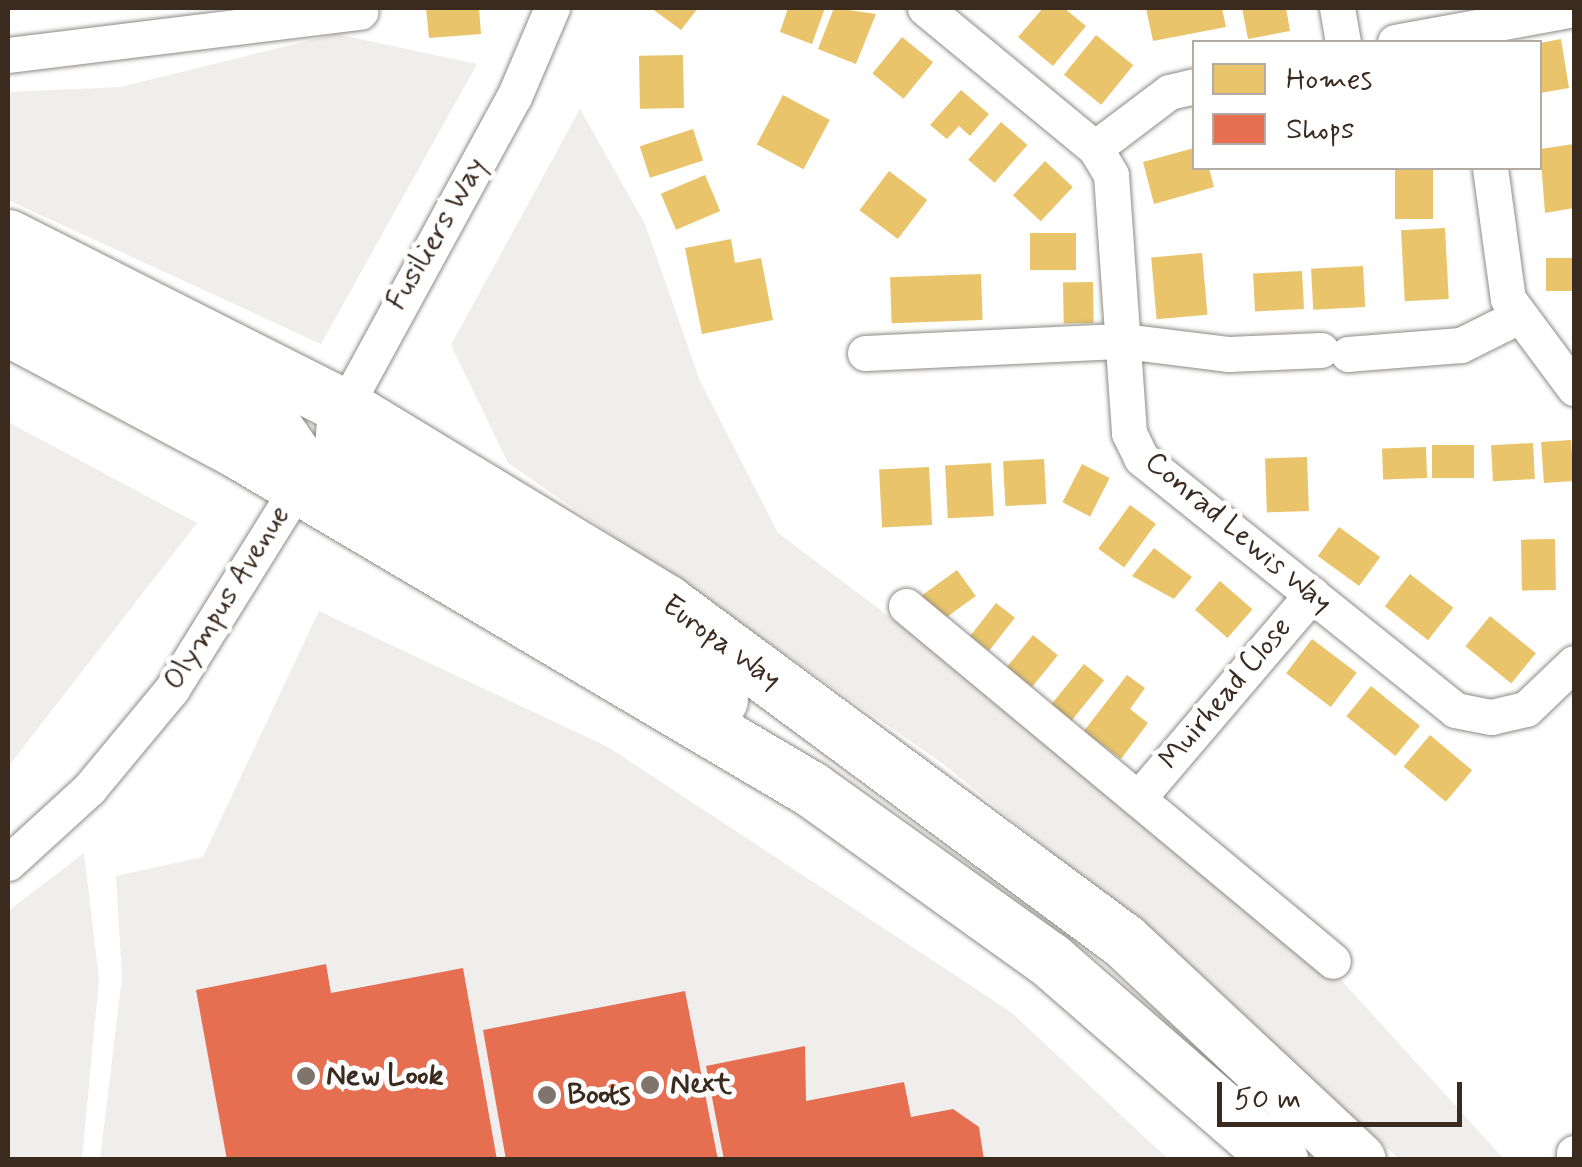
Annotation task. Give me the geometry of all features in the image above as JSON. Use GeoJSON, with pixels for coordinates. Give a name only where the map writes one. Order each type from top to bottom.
{"type":"FeatureCollection","features":[{"type":"Feature","properties":{"kind":"highway","name":"Europa Way"},"geometry":{"type":"LineString","coordinates":[[8,237],[345,407],[667,603],[1124,941],[1358,1160]]}},
{"type":"Feature","properties":{"kind":"highway"},"geometry":{"type":"LineString","coordinates":[[8,278],[266,415],[307,473]]}},
{"type":"Feature","properties":{"kind":"highway"},"geometry":{"type":"LineString","coordinates":[[8,328],[307,473],[811,789],[1050,960],[1280,1160]]}},
{"type":"Feature","properties":{"kind":"highway"},"geometry":{"type":"LineString","coordinates":[[345,407],[342,448],[362,474],[637,636],[742,718],[811,789]]}},
{"type":"Feature","properties":{"kind":"street","name":"Fusiliers Way"},"geometry":{"type":"LineString","coordinates":[[307,473],[514,98],[552,8]]}},
{"type":"Feature","properties":{"kind":"street","name":"Conrad Lewis Way"},"geometry":{"type":"LineString","coordinates":[[925,8],[1094,148],[1114,195],[1130,432],[1141,458],[1455,710],[1491,716],[1526,709],[1574,663]]}},
{"type":"Feature","properties":{"kind":"street"},"geometry":{"type":"LineString","coordinates":[[1337,8],[1344,40]]}},
{"type":"Feature","properties":{"kind":"street"},"geometry":{"type":"LineString","coordinates":[[1417,40],[1471,35],[1574,10]]}},
{"type":"Feature","properties":{"kind":"street"},"geometry":{"type":"LineString","coordinates":[[8,55],[360,12]]}},
{"type":"Feature","properties":{"kind":"street"},"geometry":{"type":"LineString","coordinates":[[1094,148],[1168,92],[1192,86]]}},
{"type":"Feature","properties":{"kind":"street"},"geometry":{"type":"LineString","coordinates":[[1490,170],[1508,299],[1574,388]]}},
{"type":"Feature","properties":{"kind":"street"},"geometry":{"type":"LineString","coordinates":[[865,353],[1124,341],[1229,354],[1461,345],[1519,316]]}},
{"type":"Feature","properties":{"kind":"street","name":"Olympus Avenue"},"geometry":{"type":"LineString","coordinates":[[8,863],[89,788],[172,689],[307,473]]}},
{"type":"Feature","properties":{"kind":"street","name":"Muirhead Close"},"geometry":{"type":"LineString","coordinates":[[1141,795],[1312,594]]}},
{"type":"Feature","properties":{"kind":"street"},"geometry":{"type":"LineString","coordinates":[[906,606],[1141,795],[1333,961]]}},
{"type":"Feature","properties":{"kind":"shaded area"},"geometry":{"type":"Polygon","coordinates":[[[336,34],[477,64],[321,344],[8,200],[8,92],[120,87],[336,34]]]}},
{"type":"Feature","properties":{"kind":"shaded area"},"geometry":{"type":"Polygon","coordinates":[[[580,109],[645,224],[700,381],[778,533],[1132,799],[1312,948],[1504,1159],[1399,1159],[1125,912],[942,763],[508,463],[451,345],[580,109]]]}},
{"type":"Feature","properties":{"kind":"shaded area"},"geometry":{"type":"Polygon","coordinates":[[[8,422],[197,523],[8,767],[8,422]]]}},
{"type":"Feature","properties":{"kind":"shaded area"},"geometry":{"type":"Polygon","coordinates":[[[319,611],[608,747],[1011,1012],[1168,1159],[100,1160],[122,977],[116,876],[203,857],[319,611]]]}},
{"type":"Feature","properties":{"kind":"shaded area"},"geometry":{"type":"Polygon","coordinates":[[[84,853],[99,979],[82,1159],[8,1159],[8,911],[84,853]]]}},
{"type":"Feature","properties":{"kind":"building: Homes"},"geometry":{"type":"Polygon","coordinates":[[[426,8],[479,8],[481,34],[429,38],[426,8]]]}},
{"type":"Feature","properties":{"kind":"building: Homes"},"geometry":{"type":"Polygon","coordinates":[[[651,8],[698,8],[681,30],[651,8]]]}},
{"type":"Feature","properties":{"kind":"building: Homes"},"geometry":{"type":"Polygon","coordinates":[[[788,8],[825,8],[812,44],[780,32],[788,8]]]}},
{"type":"Feature","properties":{"kind":"building: Homes"},"geometry":{"type":"Polygon","coordinates":[[[834,8],[876,14],[856,64],[818,49],[834,8]]]}},
{"type":"Feature","properties":{"kind":"building: Homes"},"geometry":{"type":"Polygon","coordinates":[[[1043,8],[1064,8],[1086,26],[1053,66],[1018,37],[1043,8]]]}},
{"type":"Feature","properties":{"kind":"building: Homes"},"geometry":{"type":"Polygon","coordinates":[[[1146,8],[1222,8],[1226,27],[1153,41],[1146,8]]]}},
{"type":"Feature","properties":{"kind":"building: Homes"},"geometry":{"type":"Polygon","coordinates":[[[1242,8],[1286,8],[1290,31],[1248,39],[1242,8]]]}},
{"type":"Feature","properties":{"kind":"building: Homes"},"geometry":{"type":"Polygon","coordinates":[[[1096,35],[1133,65],[1101,105],[1064,75],[1096,35]]]}},
{"type":"Feature","properties":{"kind":"building: Homes"},"geometry":{"type":"Polygon","coordinates":[[[902,37],[933,62],[904,99],[872,74],[902,37]]]}},
{"type":"Feature","properties":{"kind":"building: Homes"},"geometry":{"type":"Polygon","coordinates":[[[1561,39],[1569,88],[1542,93],[1542,43],[1561,39]]]}},
{"type":"Feature","properties":{"kind":"building: Homes"},"geometry":{"type":"Polygon","coordinates":[[[683,55],[684,108],[640,109],[639,56],[683,55]]]}},
{"type":"Feature","properties":{"kind":"building: Homes"},"geometry":{"type":"Polygon","coordinates":[[[961,90],[989,114],[970,136],[959,126],[947,139],[930,125],[961,90]]]}},
{"type":"Feature","properties":{"kind":"building: Homes"},"geometry":{"type":"Polygon","coordinates":[[[783,95],[830,120],[804,169],[757,144],[783,95]]]}},
{"type":"Feature","properties":{"kind":"building: Homes"},"geometry":{"type":"Polygon","coordinates":[[[1001,122],[1027,145],[995,183],[968,160],[1001,122]]]}},
{"type":"Feature","properties":{"kind":"building: Homes"},"geometry":{"type":"Polygon","coordinates":[[[693,129],[703,160],[650,178],[640,146],[693,129]]]}},
{"type":"Feature","properties":{"kind":"building: Homes"},"geometry":{"type":"Polygon","coordinates":[[[1574,144],[1574,208],[1545,213],[1542,149],[1574,144]]]}},
{"type":"Feature","properties":{"kind":"building: Homes"},"geometry":{"type":"Polygon","coordinates":[[[1192,149],[1192,170],[1210,170],[1214,187],[1154,204],[1143,162],[1192,149]]]}},
{"type":"Feature","properties":{"kind":"building: Homes"},"geometry":{"type":"Polygon","coordinates":[[[1045,161],[1073,187],[1041,221],[1013,195],[1045,161]]]}},
{"type":"Feature","properties":{"kind":"building: Homes"},"geometry":{"type":"Polygon","coordinates":[[[1395,170],[1433,170],[1433,219],[1395,219],[1395,170]]]}},
{"type":"Feature","properties":{"kind":"building: Homes"},"geometry":{"type":"Polygon","coordinates":[[[889,171],[927,200],[898,239],[860,210],[889,171]]]}},
{"type":"Feature","properties":{"kind":"building: Homes"},"geometry":{"type":"Polygon","coordinates":[[[705,175],[720,211],[676,230],[661,194],[705,175]]]}},
{"type":"Feature","properties":{"kind":"building: Homes"},"geometry":{"type":"Polygon","coordinates":[[[1445,228],[1449,299],[1405,301],[1401,230],[1445,228]]]}},
{"type":"Feature","properties":{"kind":"building: Homes"},"geometry":{"type":"Polygon","coordinates":[[[1030,233],[1076,233],[1076,270],[1030,270],[1030,233]]]}},
{"type":"Feature","properties":{"kind":"building: Homes"},"geometry":{"type":"Polygon","coordinates":[[[731,239],[735,263],[761,258],[773,320],[702,334],[685,248],[731,239]]]}},
{"type":"Feature","properties":{"kind":"building: Homes"},"geometry":{"type":"Polygon","coordinates":[[[1202,253],[1207,315],[1157,319],[1151,257],[1202,253]]]}},
{"type":"Feature","properties":{"kind":"building: Homes"},"geometry":{"type":"Polygon","coordinates":[[[1546,258],[1574,258],[1574,291],[1546,291],[1546,258]]]}},
{"type":"Feature","properties":{"kind":"building: Homes"},"geometry":{"type":"Polygon","coordinates":[[[1363,266],[1365,307],[1313,310],[1311,269],[1363,266]]]}},
{"type":"Feature","properties":{"kind":"building: Homes"},"geometry":{"type":"Polygon","coordinates":[[[1302,271],[1304,309],[1255,312],[1253,274],[1302,271]]]}},
{"type":"Feature","properties":{"kind":"building: Homes"},"geometry":{"type":"Polygon","coordinates":[[[981,274],[983,320],[892,323],[890,277],[981,274]]]}},
{"type":"Feature","properties":{"kind":"building: Homes"},"geometry":{"type":"Polygon","coordinates":[[[1093,282],[1094,323],[1064,324],[1063,283],[1093,282]]]}},
{"type":"Feature","properties":{"kind":"building: Homes"},"geometry":{"type":"Polygon","coordinates":[[[1571,440],[1574,481],[1544,483],[1541,442],[1571,440]]]}},
{"type":"Feature","properties":{"kind":"building: Homes"},"geometry":{"type":"Polygon","coordinates":[[[1533,443],[1535,479],[1493,481],[1491,445],[1533,443]]]}},
{"type":"Feature","properties":{"kind":"building: Homes"},"geometry":{"type":"Polygon","coordinates":[[[1432,445],[1474,445],[1474,478],[1432,478],[1432,445]]]}},
{"type":"Feature","properties":{"kind":"building: Homes"},"geometry":{"type":"Polygon","coordinates":[[[1426,447],[1427,478],[1383,480],[1382,449],[1426,447]]]}},
{"type":"Feature","properties":{"kind":"building: Homes"},"geometry":{"type":"Polygon","coordinates":[[[1307,457],[1309,511],[1267,512],[1265,458],[1307,457]]]}},
{"type":"Feature","properties":{"kind":"building: Homes"},"geometry":{"type":"Polygon","coordinates":[[[1044,459],[1046,504],[1005,506],[1003,461],[1044,459]]]}},
{"type":"Feature","properties":{"kind":"building: Homes"},"geometry":{"type":"Polygon","coordinates":[[[991,463],[994,516],[948,518],[945,465],[991,463]]]}},
{"type":"Feature","properties":{"kind":"building: Homes"},"geometry":{"type":"Polygon","coordinates":[[[1082,464],[1110,478],[1090,516],[1062,502],[1082,464]]]}},
{"type":"Feature","properties":{"kind":"building: Homes"},"geometry":{"type":"Polygon","coordinates":[[[929,467],[932,525],[882,528],[879,470],[929,467]]]}},
{"type":"Feature","properties":{"kind":"building: Homes"},"geometry":{"type":"Polygon","coordinates":[[[1130,505],[1156,524],[1124,567],[1098,549],[1130,505]]]}},
{"type":"Feature","properties":{"kind":"building: Homes"},"geometry":{"type":"Polygon","coordinates":[[[1339,527],[1380,557],[1359,586],[1318,556],[1339,527]]]}},
{"type":"Feature","properties":{"kind":"building: Homes"},"geometry":{"type":"Polygon","coordinates":[[[1555,539],[1556,590],[1522,591],[1521,540],[1555,539]]]}},
{"type":"Feature","properties":{"kind":"building: Homes"},"geometry":{"type":"Polygon","coordinates":[[[1154,548],[1192,577],[1174,599],[1132,576],[1154,548]]]}},
{"type":"Feature","properties":{"kind":"building: Homes"},"geometry":{"type":"Polygon","coordinates":[[[957,570],[976,596],[934,626],[915,601],[957,570]]]}},
{"type":"Feature","properties":{"kind":"building: Homes"},"geometry":{"type":"Polygon","coordinates":[[[1410,574],[1453,608],[1428,640],[1385,606],[1410,574]]]}},
{"type":"Feature","properties":{"kind":"building: Homes"},"geometry":{"type":"Polygon","coordinates":[[[1220,581],[1252,609],[1228,638],[1195,610],[1220,581]]]}},
{"type":"Feature","properties":{"kind":"building: Homes"},"geometry":{"type":"Polygon","coordinates":[[[996,603],[1015,618],[989,651],[970,636],[996,603]]]}},
{"type":"Feature","properties":{"kind":"building: Homes"},"geometry":{"type":"Polygon","coordinates":[[[1490,616],[1536,653],[1511,683],[1465,646],[1490,616]]]}},
{"type":"Feature","properties":{"kind":"building: Homes"},"geometry":{"type":"Polygon","coordinates":[[[1033,635],[1058,655],[1032,687],[1007,667],[1033,635]]]}},
{"type":"Feature","properties":{"kind":"building: Homes"},"geometry":{"type":"Polygon","coordinates":[[[1312,639],[1357,673],[1331,707],[1286,673],[1312,639]]]}},
{"type":"Feature","properties":{"kind":"building: Homes"},"geometry":{"type":"Polygon","coordinates":[[[1084,664],[1104,680],[1071,722],[1051,705],[1084,664]]]}},
{"type":"Feature","properties":{"kind":"building: Homes"},"geometry":{"type":"Polygon","coordinates":[[[1127,675],[1145,688],[1130,709],[1148,723],[1121,759],[1084,731],[1127,675]]]}},
{"type":"Feature","properties":{"kind":"building: Homes"},"geometry":{"type":"Polygon","coordinates":[[[1371,686],[1420,726],[1395,756],[1346,716],[1371,686]]]}},
{"type":"Feature","properties":{"kind":"building: Homes"},"geometry":{"type":"Polygon","coordinates":[[[1430,735],[1472,770],[1446,802],[1404,766],[1430,735]]]}},
{"type":"Feature","properties":{"kind":"building: Shops"},"geometry":{"type":"Polygon","coordinates":[[[326,964],[331,993],[463,968],[497,1160],[227,1160],[196,990],[326,964]]]}},
{"type":"Feature","properties":{"kind":"building: Shops"},"geometry":{"type":"Polygon","coordinates":[[[685,991],[718,1160],[506,1160],[483,1030],[685,991]]]}},
{"type":"Feature","properties":{"kind":"building: Shops"},"geometry":{"type":"Polygon","coordinates":[[[805,1046],[806,1101],[904,1082],[911,1117],[953,1109],[979,1127],[984,1160],[724,1160],[706,1066],[805,1046]]]}},
{"type":"Feature","properties":{"kind":"place","name":"New Look"},"geometry":{"type":"Point","coordinates":[306,1076]}},
{"type":"Feature","properties":{"kind":"place","name":"Next"},"geometry":{"type":"Point","coordinates":[650,1085]}},
{"type":"Feature","properties":{"kind":"place","name":"Boots"},"geometry":{"type":"Point","coordinates":[547,1095]}}]}
